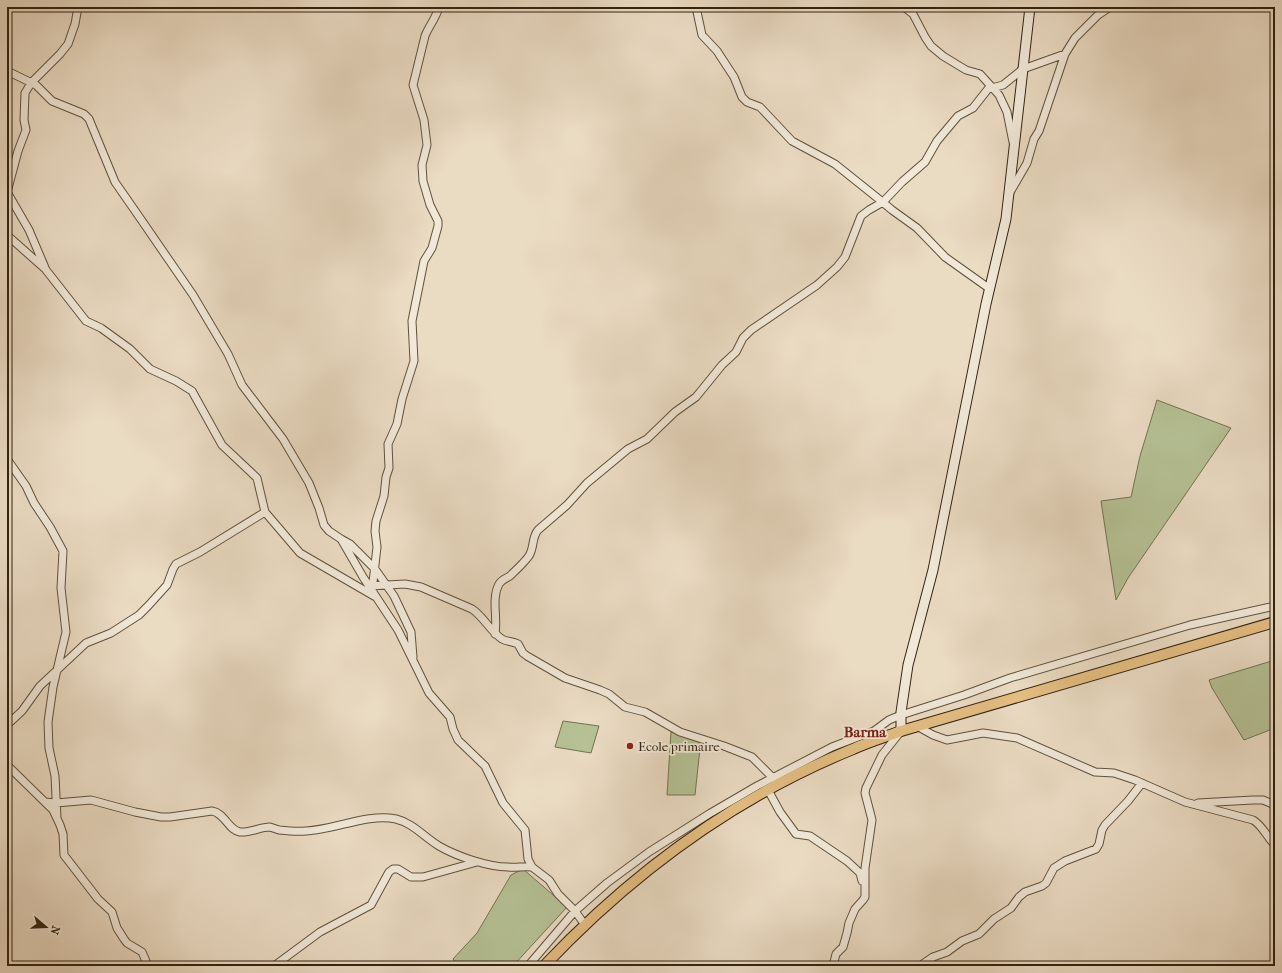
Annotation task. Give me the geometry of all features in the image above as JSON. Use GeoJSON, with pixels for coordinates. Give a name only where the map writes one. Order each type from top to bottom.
{"type":"FeatureCollection","features":[{"type":"Feature","properties":{"kind":"main road"},"geometry":{"type":"LineString","coordinates":[[544,966],[585,925],[635,880],[690,838],[768,790],[852,749],[917,726],[1275,622]]}},
{"type":"Feature","properties":{"kind":"street"},"geometry":{"type":"LineString","coordinates":[[46,270],[29,230],[7,192],[18,151],[26,130],[24,104],[25,93],[31,83],[68,44],[75,24],[78,7]]}},
{"type":"Feature","properties":{"kind":"street"},"geometry":{"type":"LineString","coordinates":[[372,590],[375,569],[376,521],[384,496],[386,477],[389,468],[388,444],[397,424],[402,400],[414,361],[412,321],[424,260],[432,248],[438,226],[438,221],[430,205],[423,181],[422,165],[427,145],[424,120],[413,85],[425,36],[435,20],[439,7]]}},
{"type":"Feature","properties":{"kind":"street"},"geometry":{"type":"LineString","coordinates":[[696,7],[702,35],[717,50],[734,77],[742,97],[747,102],[760,107],[792,141],[835,164],[917,228],[945,257],[990,289]]}},
{"type":"Feature","properties":{"kind":"street"},"geometry":{"type":"LineString","coordinates":[[904,7],[913,14],[931,46],[943,56],[966,70],[980,74],[999,95],[1007,112],[1014,148]]}},
{"type":"Feature","properties":{"kind":"street"},"geometry":{"type":"LineString","coordinates":[[833,966],[836,954],[842,947],[847,933],[848,923],[855,909],[865,897],[865,868],[872,820],[865,793],[866,788],[882,755],[901,731],[901,715],[908,665],[933,570],[990,289],[1006,219],[1030,7]]}},
{"type":"Feature","properties":{"kind":"street"},"geometry":{"type":"LineString","coordinates":[[1009,194],[1027,164],[1034,139],[1039,131],[1065,54],[1074,38],[1098,15],[1110,7]]}},
{"type":"Feature","properties":{"kind":"street"},"geometry":{"type":"LineString","coordinates":[[495,634],[497,625],[497,591],[499,584],[502,580],[511,575],[530,554],[534,534],[567,505],[587,482],[628,449],[647,439],[675,412],[696,397],[722,365],[736,352],[743,338],[751,330],[817,285],[837,267],[846,257],[861,216],[883,202],[902,182],[925,162],[937,141],[958,116],[973,108],[988,89],[1003,85],[1023,69],[1065,54]]}},
{"type":"Feature","properties":{"kind":"street"},"geometry":{"type":"LineString","coordinates":[[7,71],[36,85],[52,101],[84,114],[89,119],[115,182],[193,295],[228,354],[242,385],[283,439],[309,483],[324,525],[329,531],[350,544],[375,569],[394,596],[411,632],[414,662]]}},
{"type":"Feature","properties":{"kind":"street"},"geometry":{"type":"LineString","coordinates":[[7,235],[46,270],[86,321],[101,328],[130,349],[150,370],[176,381],[192,391],[222,444],[257,478],[265,512],[300,553],[359,587],[372,590],[385,585],[405,584],[420,587],[472,609],[479,614],[495,634],[507,642],[518,644],[523,653],[527,656],[565,678],[600,690],[625,707],[645,712],[680,732],[724,746],[752,757],[773,778]]}},
{"type":"Feature","properties":{"kind":"street"},"geometry":{"type":"LineString","coordinates":[[7,460],[26,486],[34,503],[50,527],[63,551],[61,588],[66,632],[53,687],[48,722],[50,748],[55,776],[57,818]]}},
{"type":"Feature","properties":{"kind":"street"},"geometry":{"type":"LineString","coordinates":[[7,725],[22,711],[40,686],[86,642],[110,633],[139,614],[167,585],[176,564],[200,552],[265,512]]}},
{"type":"Feature","properties":{"kind":"street"},"geometry":{"type":"LineString","coordinates":[[341,539],[398,630],[428,693],[450,718],[458,740],[485,766],[503,803],[525,830],[528,859],[532,867],[549,880],[558,894],[575,911],[585,925]]}},
{"type":"Feature","properties":{"kind":"street"},"geometry":{"type":"LineString","coordinates":[[359,587],[372,590]]}},
{"type":"Feature","properties":{"kind":"street"},"geometry":{"type":"LineString","coordinates":[[528,966],[575,911],[607,883],[648,852],[709,814],[832,747],[874,731],[889,720],[901,715],[1058,663],[1103,652],[1190,625],[1275,606]]}},
{"type":"Feature","properties":{"kind":"street"},"geometry":{"type":"LineString","coordinates":[[917,726],[933,735],[947,740],[983,733],[1016,738],[1095,772],[1114,773],[1193,804],[1253,820],[1258,823],[1275,845]]}},
{"type":"Feature","properties":{"kind":"street"},"geometry":{"type":"LineString","coordinates":[[7,765],[53,810],[63,834],[64,855],[98,899],[112,912],[117,928],[124,939],[127,943],[142,952],[148,966]]}},
{"type":"Feature","properties":{"kind":"street"},"geometry":{"type":"LineString","coordinates":[[920,966],[934,957],[947,952],[962,941],[979,934],[994,919],[1011,908],[1019,897],[1025,892],[1046,883],[1054,868],[1065,861],[1096,849],[1105,825],[1142,783]]}},
{"type":"Feature","properties":{"kind":"street"},"geometry":{"type":"LineString","coordinates":[[768,790],[780,812],[796,834],[810,836],[847,861],[860,873],[865,889]]}},
{"type":"Feature","properties":{"kind":"street"},"geometry":{"type":"LineString","coordinates":[[1193,804],[1275,798]]}},
{"type":"Feature","properties":{"kind":"street"},"geometry":{"type":"LineString","coordinates":[[45,802],[56,803],[91,800],[160,817],[212,811],[217,812],[233,829],[238,832],[271,827],[277,830],[307,831],[382,818],[395,819],[405,822],[439,847],[471,860],[508,867],[532,867]]}},
{"type":"Feature","properties":{"kind":"street"},"geometry":{"type":"LineString","coordinates":[[1262,800],[1275,805]]}},
{"type":"Feature","properties":{"kind":"street"},"geometry":{"type":"LineString","coordinates":[[274,966],[320,932],[370,905],[389,872],[394,869],[398,869],[411,876],[423,877],[478,862]]}},
{"type":"Feature","properties":{"kind":"green space"},"geometry":{"type":"Polygon","coordinates":[[[1157,400],[1231,428],[1128,578],[1116,600],[1101,501],[1131,497],[1140,456],[1157,400]]]}},
{"type":"Feature","properties":{"kind":"green space"},"geometry":{"type":"Polygon","coordinates":[[[1275,660],[1275,728],[1244,740],[1212,688],[1209,680],[1275,660]]]}},
{"type":"Feature","properties":{"kind":"green space"},"geometry":{"type":"Polygon","coordinates":[[[563,721],[599,726],[591,753],[555,747],[563,721]]]}},
{"type":"Feature","properties":{"kind":"green space"},"geometry":{"type":"Polygon","coordinates":[[[671,732],[680,732],[701,739],[695,795],[667,795],[671,732]]]}},
{"type":"Feature","properties":{"kind":"green space"},"geometry":{"type":"Polygon","coordinates":[[[523,869],[567,907],[513,966],[458,966],[453,959],[477,933],[511,875],[523,869]]]}},
{"type":"Feature","properties":{"kind":"place","name":"Ecole primaire"},"geometry":{"type":"Point","coordinates":[630,746]}},
{"type":"Feature","properties":{"kind":"district","name":"Barma"},"geometry":{"type":"Point","coordinates":[865,732]}}]}
